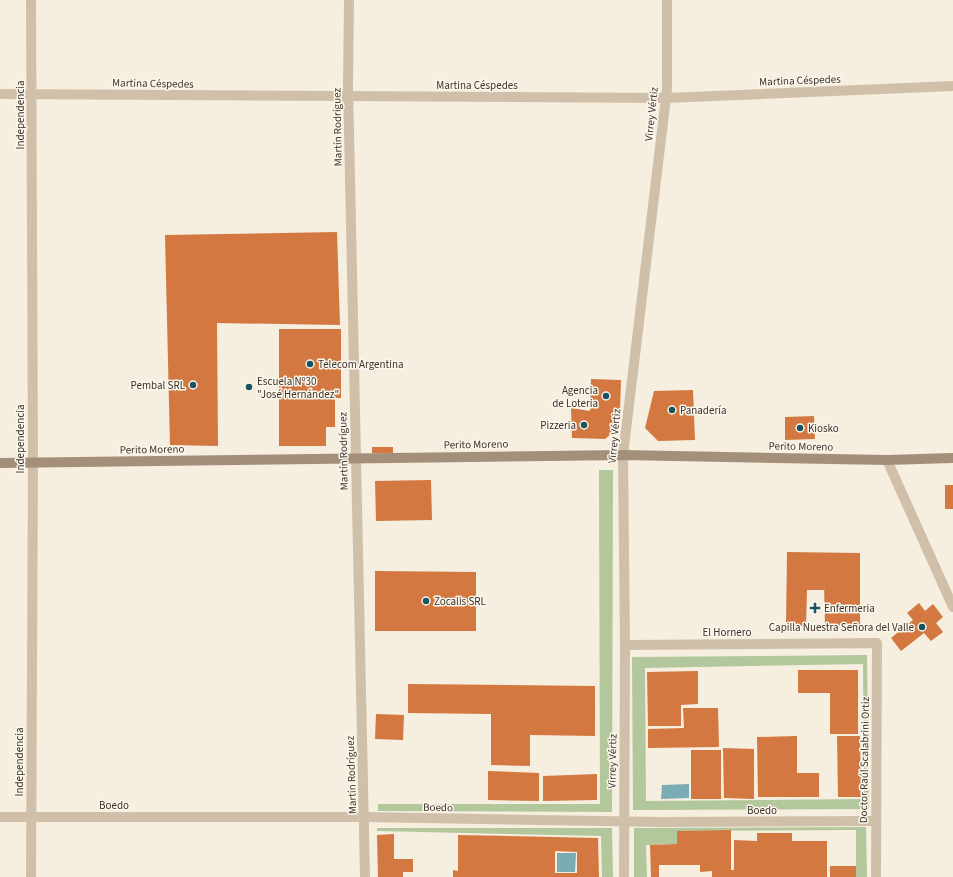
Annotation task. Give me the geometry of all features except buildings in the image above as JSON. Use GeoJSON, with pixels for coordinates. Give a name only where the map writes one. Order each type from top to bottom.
{"type":"FeatureCollection","features":[{"type":"Feature","properties":{"kind":"street","name":"Independencia"},"geometry":{"type":"LineString","coordinates":[[31,0],[31,877]]}},
{"type":"Feature","properties":{"kind":"street","name":"Martín Rodríguez"},"geometry":{"type":"LineString","coordinates":[[349,0],[348,97],[365,877]]}},
{"type":"Feature","properties":{"kind":"street","name":"Virrey Vértiz"},"geometry":{"type":"LineString","coordinates":[[624,877],[623,821],[625,645],[623,454],[666,98],[667,0]]}},
{"type":"Feature","properties":{"kind":"street","name":"Martina Céspedes"},"geometry":{"type":"LineString","coordinates":[[0,94],[666,98],[953,86]]}},
{"type":"Feature","properties":{"kind":"street","name":"Perito Moreno"},"geometry":{"type":"LineString","coordinates":[[0,463],[623,454],[887,460],[953,458]]}},
{"type":"Feature","properties":{"kind":"street"},"geometry":{"type":"LineString","coordinates":[[887,460],[951,597],[953,607]]}},
{"type":"Feature","properties":{"kind":"street","name":"El Hornero"},"geometry":{"type":"LineString","coordinates":[[625,645],[877,643]]}},
{"type":"Feature","properties":{"kind":"street","name":"Doctor Raúl Scalabrini Ortiz"},"geometry":{"type":"LineString","coordinates":[[876,877],[875,821],[877,643]]}},
{"type":"Feature","properties":{"kind":"street","name":"Boedo"},"geometry":{"type":"LineString","coordinates":[[0,817],[875,821]]}},
{"type":"Feature","properties":{"kind":"green space"},"geometry":{"type":"Polygon","coordinates":[[[599,470],[613,470],[612,812],[378,811],[378,804],[600,804],[599,470]]]}},
{"type":"Feature","properties":{"kind":"green space"},"geometry":{"type":"Polygon","coordinates":[[[867,655],[869,809],[633,810],[632,657],[867,655]],[[863,664],[645,668],[646,801],[864,799],[863,664]]]}},
{"type":"Feature","properties":{"kind":"green space"},"geometry":{"type":"Polygon","coordinates":[[[866,827],[867,877],[856,877],[856,830],[678,831],[677,844],[646,845],[647,877],[634,877],[634,828],[866,827]]]}},
{"type":"Feature","properties":{"kind":"green space"},"geometry":{"type":"Polygon","coordinates":[[[377,828],[612,828],[613,877],[602,877],[601,836],[377,831],[377,828]]]}},
{"type":"Feature","properties":{"kind":"water"},"geometry":{"type":"Polygon","coordinates":[[[689,784],[689,798],[661,799],[662,785],[689,784]]]}},
{"type":"Feature","properties":{"kind":"water"},"geometry":{"type":"Polygon","coordinates":[[[557,853],[576,853],[575,872],[557,872],[557,853]]]}},
{"type":"Feature","properties":{"kind":"place","name":"Telecom Argentina"},"geometry":{"type":"Point","coordinates":[310,364]}},
{"type":"Feature","properties":{"kind":"place","name":"Pembal SRL"},"geometry":{"type":"Point","coordinates":[193,385]}},
{"type":"Feature","properties":{"kind":"place","name":"Escuela Nº30 \"José Hernández\""},"geometry":{"type":"Point","coordinates":[249,387]}},
{"type":"Feature","properties":{"kind":"place","name":"Agencia de Loteria"},"geometry":{"type":"Point","coordinates":[606,396]}},
{"type":"Feature","properties":{"kind":"place","name":"Panadería"},"geometry":{"type":"Point","coordinates":[672,410]}},
{"type":"Feature","properties":{"kind":"place","name":"Pizzeria"},"geometry":{"type":"Point","coordinates":[584,425]}},
{"type":"Feature","properties":{"kind":"place","name":"Kiosko"},"geometry":{"type":"Point","coordinates":[800,428]}},
{"type":"Feature","properties":{"kind":"place","name":"Zocalis SRL"},"geometry":{"type":"Point","coordinates":[426,601]}},
{"type":"Feature","properties":{"kind":"place","name":"Enfermeria"},"geometry":{"type":"Point","coordinates":[815,608]}},
{"type":"Feature","properties":{"kind":"place","name":"Capilla Nuestra Señora del Valle"},"geometry":{"type":"Point","coordinates":[922,627]}}]}
